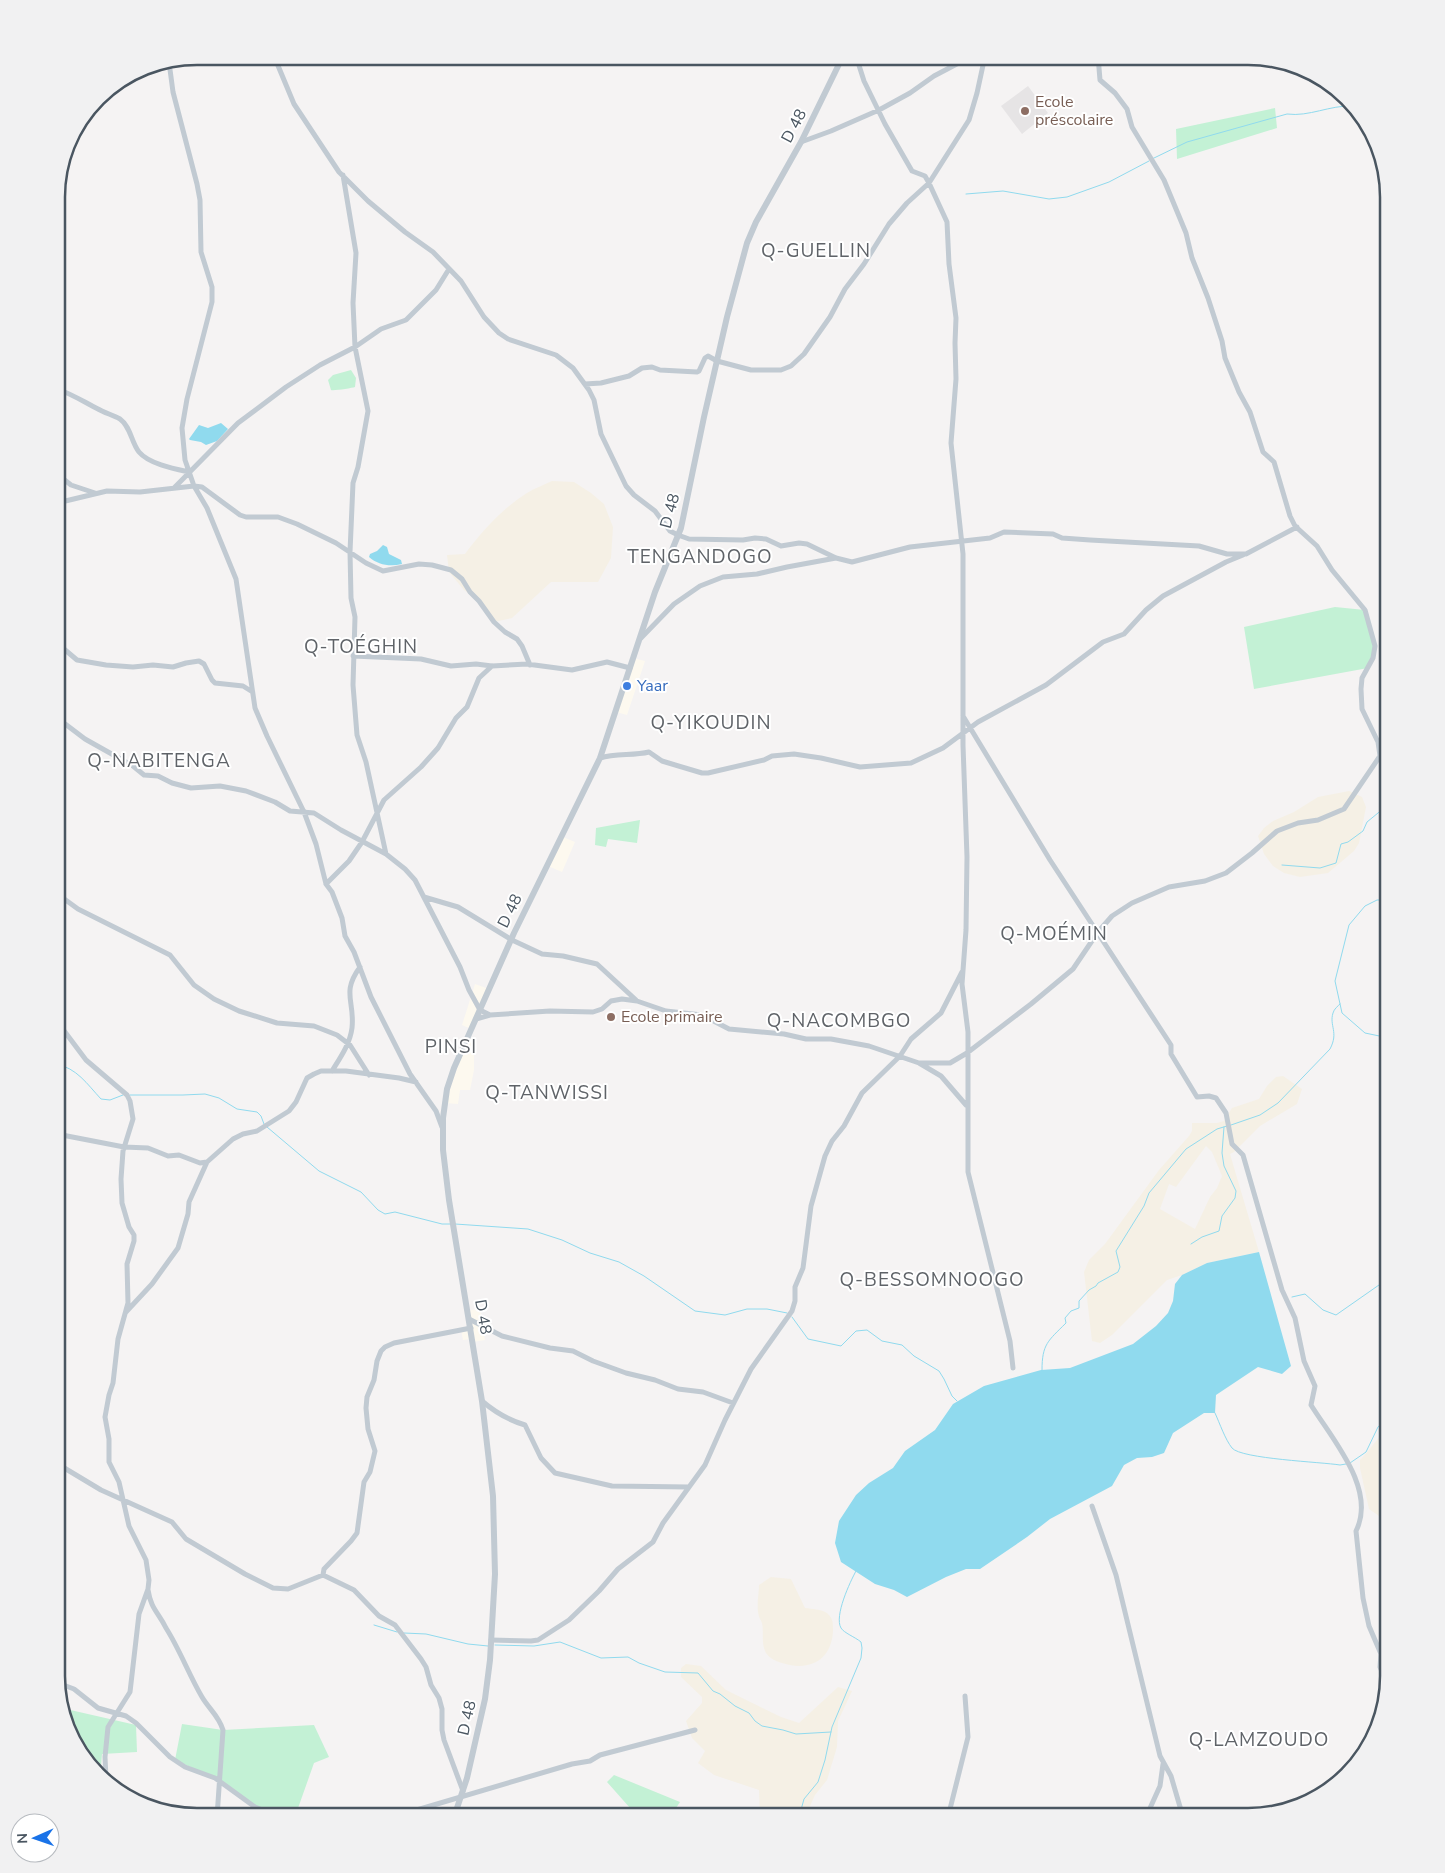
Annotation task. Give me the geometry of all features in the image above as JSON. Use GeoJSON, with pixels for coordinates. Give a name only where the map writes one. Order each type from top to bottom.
{"type":"FeatureCollection","features":[{"type":"Feature","properties":{"kind":"street"},"geometry":{"type":"LineString","coordinates":[[278,65],[294,104],[343,175],[368,201],[449,268],[461,281],[484,316],[499,333],[508,339],[556,355],[573,368],[594,400],[601,434],[626,486],[634,495],[656,511],[670,530],[678,535],[689,539],[766,539],[781,546],[799,543],[807,544],[836,558],[852,562],[910,546],[990,538],[1004,532],[1053,534],[1062,538],[1199,546],[1227,554],[1246,554]]}},
{"type":"Feature","properties":{"kind":"street","name":"D 48"},"geometry":{"type":"LineString","coordinates":[[457,1808],[486,1699],[495,1581],[494,1513],[482,1401],[449,1200],[443,1150],[447,1089],[450,1078],[512,940],[600,758],[655,592],[678,535],[685,511],[717,361],[747,243],[756,222],[801,142],[839,65]]}},
{"type":"Feature","properties":{"kind":"street"},"geometry":{"type":"LineString","coordinates":[[859,65],[864,81],[912,171],[925,176],[947,222],[949,264],[956,318],[956,379],[951,443],[961,542],[964,598],[962,715],[967,856],[966,930],[962,984],[968,1032],[966,1105],[968,1172],[1010,1341],[1013,1368]]}},
{"type":"Feature","properties":{"kind":"street"},"geometry":{"type":"LineString","coordinates":[[801,142],[879,110],[955,65]]}},
{"type":"Feature","properties":{"kind":"street"},"geometry":{"type":"LineString","coordinates":[[584,384],[601,383],[630,376],[642,368],[652,367],[660,370],[697,372],[705,358],[711,357],[717,361],[751,370],[781,370],[791,366],[804,354],[830,317],[845,289],[864,264],[889,224],[907,203],[929,183],[969,120],[983,65]]}},
{"type":"Feature","properties":{"kind":"street"},"geometry":{"type":"LineString","coordinates":[[476,1019],[550,1011],[593,1012],[611,1001],[622,999],[638,1001],[666,1011],[702,1014],[729,1029],[784,1034],[806,1039],[831,1039],[869,1046],[919,1062],[950,1063],[967,1053],[1073,969],[1098,932],[1112,916],[1132,903],[1169,887],[1205,881],[1226,873],[1277,830],[1298,823],[1318,820],[1344,809],[1380,756],[1378,742],[1362,709],[1360,689],[1362,678],[1373,658],[1375,646],[1365,610],[1332,570],[1317,546],[1296,527],[1290,516],[1274,462],[1263,452],[1250,412],[1239,392],[1225,358],[1222,341],[1192,258],[1186,233],[1164,180],[1132,127],[1127,110],[1110,88],[1100,80],[1099,65]]}},
{"type":"Feature","properties":{"kind":"street"},"geometry":{"type":"LineString","coordinates":[[170,68],[177,109],[197,184],[200,200],[201,252],[212,287],[212,302],[187,399],[182,428],[184,460],[194,486],[207,508],[236,579],[255,708],[304,812],[316,844],[326,884],[332,892],[342,918],[345,936],[390,1036],[410,1074],[436,1111],[443,1129]]}},
{"type":"Feature","properties":{"kind":"street"},"geometry":{"type":"LineString","coordinates":[[343,175],[356,253],[353,303],[355,347],[368,411],[358,468],[353,483],[350,552],[351,598],[355,616],[352,656],[355,723],[386,854]]}},
{"type":"Feature","properties":{"kind":"street"},"geometry":{"type":"LineString","coordinates":[[174,488],[234,427],[286,387],[320,365],[355,347],[380,329],[406,320],[436,290],[449,268]]}},
{"type":"Feature","properties":{"kind":"street"},"geometry":{"type":"LineString","coordinates":[[65,392],[73,394],[120,420],[129,429],[139,452],[148,459],[165,467],[189,472]]}},
{"type":"Feature","properties":{"kind":"street"},"geometry":{"type":"LineString","coordinates":[[65,481],[71,485],[95,494]]}},
{"type":"Feature","properties":{"kind":"street"},"geometry":{"type":"LineString","coordinates":[[65,501],[107,491],[140,492],[194,486],[202,487],[240,515],[246,517],[278,517],[336,542],[366,563],[383,571],[419,564],[451,570],[459,575],[494,622],[504,632],[517,639],[530,665]]}},
{"type":"Feature","properties":{"kind":"street"},"geometry":{"type":"LineString","coordinates":[[600,758],[609,755],[640,755],[649,752],[662,761],[702,773],[764,760],[772,756],[794,754],[860,767],[911,763],[930,754],[970,728],[1046,685],[1103,642],[1124,634],[1146,610],[1164,596],[1296,527]]}},
{"type":"Feature","properties":{"kind":"street"},"geometry":{"type":"LineString","coordinates":[[639,640],[674,604],[700,586],[723,577],[757,574],[836,558]]}},
{"type":"Feature","properties":{"kind":"street"},"geometry":{"type":"LineString","coordinates":[[65,650],[77,660],[106,665],[173,668],[199,661],[204,664],[215,683],[243,686],[251,691]]}},
{"type":"Feature","properties":{"kind":"street"},"geometry":{"type":"LineString","coordinates":[[352,656],[421,659],[451,666],[476,664],[492,666],[530,665],[572,670],[607,662],[630,668]]}},
{"type":"Feature","properties":{"kind":"street"},"geometry":{"type":"LineString","coordinates":[[326,884],[350,861],[384,800],[421,767],[438,748],[456,718],[467,707],[479,678],[492,666]]}},
{"type":"Feature","properties":{"kind":"street"},"geometry":{"type":"LineString","coordinates":[[962,715],[1050,860],[1171,1045],[1171,1054],[1198,1096],[1216,1098],[1226,1113],[1232,1144],[1243,1155],[1282,1290],[1295,1318],[1304,1361],[1315,1386],[1311,1405],[1349,1463],[1360,1492],[1360,1523],[1356,1531],[1363,1598],[1369,1626],[1380,1652]]}},
{"type":"Feature","properties":{"kind":"street"},"geometry":{"type":"LineString","coordinates":[[65,724],[85,739],[133,766],[144,775],[158,776],[172,783],[191,788],[220,786],[246,791],[275,802],[290,811],[314,813],[386,854],[412,876],[460,967],[469,990],[480,1010],[490,1016]]}},
{"type":"Feature","properties":{"kind":"street"},"geometry":{"type":"LineString","coordinates":[[424,897],[458,907],[512,940],[542,954],[563,956],[597,964],[638,1001]]}},
{"type":"Feature","properties":{"kind":"street"},"geometry":{"type":"LineString","coordinates":[[65,899],[78,909],[170,955],[194,985],[214,999],[277,1023],[303,1024],[325,1029],[348,1043],[362,1061],[369,1075]]}},
{"type":"Feature","properties":{"kind":"street"},"geometry":{"type":"LineString","coordinates":[[332,1071],[348,1043],[352,1027],[349,987],[351,979],[360,967]]}},
{"type":"Feature","properties":{"kind":"street"},"geometry":{"type":"LineString","coordinates":[[491,1640],[538,1640],[569,1620],[599,1591],[618,1569],[653,1542],[663,1522],[705,1465],[733,1403],[751,1369],[792,1311],[795,1301],[795,1287],[803,1268],[811,1206],[825,1156],[862,1093],[900,1056],[912,1039],[941,1013],[964,969]]}},
{"type":"Feature","properties":{"kind":"street"},"geometry":{"type":"LineString","coordinates":[[65,1032],[86,1060],[127,1095],[130,1101],[133,1119],[124,1147],[120,1179],[122,1203],[129,1227],[134,1234],[134,1241],[127,1264],[128,1303],[118,1339],[113,1383],[108,1394],[105,1417],[109,1439],[109,1462],[119,1482],[129,1526],[146,1560],[148,1589],[155,1613],[166,1627],[204,1700],[220,1720],[223,1730],[218,1808]]}},
{"type":"Feature","properties":{"kind":"street"},"geometry":{"type":"LineString","coordinates":[[919,1062],[940,1076],[966,1105]]}},
{"type":"Feature","properties":{"kind":"street"},"geometry":{"type":"LineString","coordinates":[[126,1312],[152,1284],[178,1248],[186,1222],[189,1202],[207,1162],[233,1140],[243,1134],[257,1131],[289,1111],[296,1102],[307,1078],[321,1071],[346,1071],[399,1078],[416,1083]]}},
{"type":"Feature","properties":{"kind":"street"},"geometry":{"type":"LineString","coordinates":[[65,1136],[124,1147],[148,1148],[168,1156],[179,1155],[200,1163],[207,1162]]}},
{"type":"Feature","properties":{"kind":"street"},"geometry":{"type":"LineString","coordinates":[[469,1319],[502,1336],[550,1348],[573,1350],[593,1361],[626,1373],[645,1377],[678,1389],[703,1392],[733,1403]]}},
{"type":"Feature","properties":{"kind":"street"},"geometry":{"type":"LineString","coordinates":[[323,1575],[324,1569],[357,1533],[364,1482],[370,1472],[375,1451],[368,1429],[367,1397],[374,1380],[377,1361],[381,1351],[394,1343],[471,1328]]}},
{"type":"Feature","properties":{"kind":"street"},"geometry":{"type":"LineString","coordinates":[[482,1401],[505,1419],[525,1426],[541,1458],[555,1473],[612,1486],[689,1487]]}},
{"type":"Feature","properties":{"kind":"street"},"geometry":{"type":"LineString","coordinates":[[65,1468],[101,1490],[172,1522],[186,1539],[245,1574],[273,1588],[288,1589],[323,1575],[354,1590],[379,1616],[395,1625],[426,1667],[431,1686],[439,1698],[442,1709],[444,1740],[462,1794]]}},
{"type":"Feature","properties":{"kind":"street"},"geometry":{"type":"LineString","coordinates":[[1092,1506],[1116,1575],[1163,1764],[1171,1776],[1180,1808]]}},
{"type":"Feature","properties":{"kind":"street"},"geometry":{"type":"LineString","coordinates":[[106,1771],[108,1727],[118,1714],[130,1692],[139,1614],[148,1589]]}},
{"type":"Feature","properties":{"kind":"street"},"geometry":{"type":"LineString","coordinates":[[65,1687],[74,1690],[98,1708],[126,1716],[136,1722],[170,1757],[180,1764],[219,1781],[258,1808]]}},
{"type":"Feature","properties":{"kind":"street"},"geometry":{"type":"LineString","coordinates":[[950,1808],[968,1736],[965,1696]]}},
{"type":"Feature","properties":{"kind":"street"},"geometry":{"type":"LineString","coordinates":[[420,1808],[462,1794],[572,1764],[590,1761],[600,1754],[695,1730]]}},
{"type":"Feature","properties":{"kind":"street"},"geometry":{"type":"LineString","coordinates":[[1150,1808],[1160,1786],[1163,1764]]}},
{"type":"Feature","properties":{"kind":"shaded area"},"geometry":{"type":"Polygon","coordinates":[[[1028,86],[1048,113],[1022,134],[1001,106],[1028,86]]]}},
{"type":"Feature","properties":{"kind":"shaded area"},"geometry":{"type":"Polygon","coordinates":[[[633,658],[645,661],[627,715],[616,712],[633,658]]]}},
{"type":"Feature","properties":{"kind":"shaded area"},"geometry":{"type":"Polygon","coordinates":[[[563,837],[575,842],[562,872],[548,866],[563,837]]]}},
{"type":"Feature","properties":{"kind":"shaded area"},"geometry":{"type":"Polygon","coordinates":[[[475,984],[489,989],[471,1029],[462,1025],[475,984]]]}},
{"type":"Feature","properties":{"kind":"shaded area"},"geometry":{"type":"Polygon","coordinates":[[[468,1037],[474,1040],[474,1070],[470,1090],[460,1090],[458,1104],[445,1103],[468,1037]]]}},
{"type":"Feature","properties":{"kind":"shaded area"},"geometry":{"type":"Polygon","coordinates":[[[480,1308],[485,1340],[473,1342],[472,1339],[463,1340],[461,1330],[471,1327],[468,1311],[480,1308]]]}},
{"type":"Feature","properties":{"kind":"green space"},"geometry":{"type":"Polygon","coordinates":[[[1275,108],[1277,128],[1177,159],[1176,129],[1275,108]]]}},
{"type":"Feature","properties":{"kind":"green space"},"geometry":{"type":"Polygon","coordinates":[[[351,370],[356,378],[355,387],[331,390],[328,380],[333,375],[351,370]]]}},
{"type":"Feature","properties":{"kind":"green space"},"geometry":{"type":"Polygon","coordinates":[[[1335,607],[1365,610],[1375,646],[1368,668],[1254,689],[1244,627],[1335,607]]]}},
{"type":"Feature","properties":{"kind":"green space"},"geometry":{"type":"Polygon","coordinates":[[[640,820],[637,843],[608,839],[606,847],[595,845],[596,828],[640,820]]]}},
{"type":"Feature","properties":{"kind":"green space"},"geometry":{"type":"Polygon","coordinates":[[[70,1710],[136,1725],[137,1752],[102,1754],[101,1766],[87,1750],[72,1719],[70,1710]]]}},
{"type":"Feature","properties":{"kind":"green space"},"geometry":{"type":"Polygon","coordinates":[[[182,1724],[223,1730],[314,1725],[329,1757],[314,1763],[298,1808],[255,1807],[215,1778],[175,1760],[182,1724]]]}},
{"type":"Feature","properties":{"kind":"green space"},"geometry":{"type":"Polygon","coordinates":[[[614,1775],[680,1802],[676,1808],[630,1808],[607,1782],[614,1775]]]}},
{"type":"Feature","properties":{"kind":"sand"},"geometry":{"type":"Polygon","coordinates":[[[552,481],[574,482],[604,504],[613,527],[611,558],[598,582],[551,582],[512,618],[494,622],[479,601],[464,590],[449,572],[447,555],[465,554],[485,529],[509,506],[530,491],[552,481]]]}},
{"type":"Feature","properties":{"kind":"sand"},"geometry":{"type":"Polygon","coordinates":[[[1349,791],[1362,797],[1366,807],[1359,843],[1354,851],[1328,873],[1300,877],[1284,873],[1273,866],[1264,854],[1258,836],[1264,828],[1273,821],[1294,812],[1318,797],[1349,791]]]}},
{"type":"Feature","properties":{"kind":"sand"},"geometry":{"type":"Polygon","coordinates":[[[1283,1076],[1302,1089],[1297,1104],[1260,1126],[1230,1154],[1259,1252],[1207,1263],[1167,1280],[1112,1335],[1100,1343],[1092,1341],[1084,1272],[1089,1260],[1105,1244],[1159,1170],[1189,1136],[1192,1131],[1192,1123],[1217,1123],[1224,1121],[1232,1108],[1259,1099],[1267,1086],[1276,1077],[1283,1076]],[[1206,1146],[1176,1187],[1169,1184],[1160,1209],[1195,1229],[1222,1176],[1212,1152],[1206,1146]]]}},
{"type":"Feature","properties":{"kind":"sand"},"geometry":{"type":"Polygon","coordinates":[[[1380,1437],[1380,1517],[1369,1509],[1360,1460],[1380,1437]]]}},
{"type":"Feature","properties":{"kind":"sand"},"geometry":{"type":"Polygon","coordinates":[[[771,1577],[791,1579],[805,1608],[822,1611],[830,1617],[833,1625],[832,1640],[829,1649],[818,1661],[802,1666],[792,1665],[775,1661],[766,1653],[762,1623],[758,1612],[758,1600],[759,1585],[771,1577]]]}},
{"type":"Feature","properties":{"kind":"sand"},"geometry":{"type":"Polygon","coordinates":[[[686,1664],[701,1666],[726,1690],[781,1717],[799,1723],[838,1687],[852,1691],[838,1721],[837,1747],[827,1780],[815,1795],[809,1808],[760,1808],[759,1790],[714,1775],[698,1763],[705,1751],[692,1738],[686,1721],[702,1703],[702,1697],[681,1677],[681,1668],[686,1664]]]}},
{"type":"Feature","properties":{"kind":"water"},"geometry":{"type":"Polygon","coordinates":[[[221,423],[228,429],[217,441],[206,445],[189,439],[199,425],[208,428],[221,423]]]}},
{"type":"Feature","properties":{"kind":"water"},"geometry":{"type":"Polygon","coordinates":[[[383,545],[387,547],[389,554],[401,560],[402,564],[384,565],[369,557],[370,554],[377,551],[383,545]]]}},
{"type":"Feature","properties":{"kind":"water"},"geometry":{"type":"Polygon","coordinates":[[[1259,1252],[1291,1366],[1282,1374],[1258,1367],[1216,1395],[1215,1413],[1204,1413],[1173,1433],[1164,1453],[1152,1457],[1137,1458],[1124,1465],[1112,1486],[1050,1519],[980,1569],[966,1569],[907,1597],[894,1590],[875,1584],[841,1562],[835,1543],[839,1521],[856,1495],[869,1483],[893,1468],[905,1451],[935,1430],[953,1404],[984,1386],[1041,1370],[1070,1368],[1133,1344],[1156,1326],[1168,1313],[1173,1301],[1175,1284],[1182,1275],[1207,1263],[1259,1252]]]}},
{"type":"Feature","properties":{"kind":"waterway"},"geometry":{"type":"LineString","coordinates":[[1152,159],[1187,142],[1287,114],[1303,114],[1343,106]]}},
{"type":"Feature","properties":{"kind":"waterway"},"geometry":{"type":"LineString","coordinates":[[966,194],[1003,191],[1049,199],[1067,197],[1109,182],[1149,161]]}},
{"type":"Feature","properties":{"kind":"waterway"},"geometry":{"type":"LineString","coordinates":[[1282,865],[1320,868],[1336,863],[1341,844],[1348,842],[1363,831],[1367,822],[1380,811]]}},
{"type":"Feature","properties":{"kind":"waterway"},"geometry":{"type":"LineString","coordinates":[[1380,900],[1365,906],[1349,925],[1335,981],[1342,1013],[1365,1033],[1380,1036]]}},
{"type":"Feature","properties":{"kind":"waterway"},"geometry":{"type":"LineString","coordinates":[[1231,1125],[1260,1115],[1278,1103],[1330,1049],[1334,1038],[1333,1013],[1340,1004]]}},
{"type":"Feature","properties":{"kind":"waterway"},"geometry":{"type":"LineString","coordinates":[[65,1067],[76,1073],[101,1099],[110,1100],[123,1095]]}},
{"type":"Feature","properties":{"kind":"waterway"},"geometry":{"type":"LineString","coordinates":[[130,1095],[205,1094],[219,1098],[237,1109],[257,1112],[264,1124]]}},
{"type":"Feature","properties":{"kind":"waterway"},"geometry":{"type":"LineString","coordinates":[[1042,1370],[1045,1348],[1050,1339],[1066,1323],[1065,1318],[1071,1311],[1079,1308],[1079,1301],[1089,1290],[1118,1272],[1120,1267],[1116,1251],[1144,1206],[1149,1193],[1186,1149],[1217,1129],[1227,1126]]}},
{"type":"Feature","properties":{"kind":"waterway"},"geometry":{"type":"LineString","coordinates":[[267,1127],[319,1171],[361,1192],[378,1210],[385,1214],[395,1212],[442,1224],[451,1224]]}},
{"type":"Feature","properties":{"kind":"waterway"},"geometry":{"type":"LineString","coordinates":[[1191,1244],[1202,1237],[1219,1231],[1222,1216],[1235,1198],[1236,1191],[1224,1166],[1222,1153],[1224,1127]]}},
{"type":"Feature","properties":{"kind":"waterway"},"geometry":{"type":"LineString","coordinates":[[455,1224],[528,1229],[562,1240],[590,1253],[619,1262],[644,1276],[695,1311],[725,1315],[747,1309],[767,1309],[787,1313]]}},
{"type":"Feature","properties":{"kind":"waterway"},"geometry":{"type":"LineString","coordinates":[[1292,1297],[1305,1294],[1323,1310],[1336,1315],[1380,1284]]}},
{"type":"Feature","properties":{"kind":"waterway"},"geometry":{"type":"LineString","coordinates":[[792,1317],[808,1339],[841,1346],[856,1331],[867,1330],[882,1341],[902,1345],[914,1356],[939,1371],[952,1396],[957,1401]]}},
{"type":"Feature","properties":{"kind":"waterway"},"geometry":{"type":"LineString","coordinates":[[1215,1413],[1229,1444],[1238,1452],[1283,1460],[1346,1464]]}},
{"type":"Feature","properties":{"kind":"waterway"},"geometry":{"type":"LineString","coordinates":[[1350,1463],[1366,1452],[1380,1425]]}},
{"type":"Feature","properties":{"kind":"waterway"},"geometry":{"type":"LineString","coordinates":[[802,1808],[804,1799],[818,1782],[832,1727],[861,1658],[861,1642],[842,1630],[839,1623],[841,1608],[856,1571]]}},
{"type":"Feature","properties":{"kind":"waterway"},"geometry":{"type":"LineString","coordinates":[[374,1625],[397,1632]]}},
{"type":"Feature","properties":{"kind":"waterway"},"geometry":{"type":"LineString","coordinates":[[404,1633],[426,1634],[468,1644],[488,1646]]}},
{"type":"Feature","properties":{"kind":"waterway"},"geometry":{"type":"LineString","coordinates":[[495,1645],[534,1646],[560,1642],[601,1658],[628,1657],[665,1672],[698,1673],[713,1691],[749,1713],[762,1726],[796,1734],[831,1732]]}},
{"type":"Feature","properties":{"kind":"place","name":"Ecole préscolaire"},"geometry":{"type":"Point","coordinates":[1025,111]}},
{"type":"Feature","properties":{"kind":"place","name":"Yaar"},"geometry":{"type":"Point","coordinates":[627,686]}},
{"type":"Feature","properties":{"kind":"place","name":"Ecole primaire"},"geometry":{"type":"Point","coordinates":[611,1017]}},
{"type":"Feature","properties":{"kind":"district","name":"Q-GUELLIN"},"geometry":{"type":"Point","coordinates":[816,251]}},
{"type":"Feature","properties":{"kind":"district","name":"TENGANDOGO"},"geometry":{"type":"Point","coordinates":[700,557]}},
{"type":"Feature","properties":{"kind":"district","name":"Q-TOÉGHIN"},"geometry":{"type":"Point","coordinates":[361,647]}},
{"type":"Feature","properties":{"kind":"district","name":"Q-YIKOUDIN"},"geometry":{"type":"Point","coordinates":[711,723]}},
{"type":"Feature","properties":{"kind":"district","name":"Q-NABITENGA"},"geometry":{"type":"Point","coordinates":[159,761]}},
{"type":"Feature","properties":{"kind":"district","name":"Q-MOÉMIN"},"geometry":{"type":"Point","coordinates":[1054,934]}},
{"type":"Feature","properties":{"kind":"district","name":"Q-NACOMBGO"},"geometry":{"type":"Point","coordinates":[839,1021]}},
{"type":"Feature","properties":{"kind":"district","name":"PINSI"},"geometry":{"type":"Point","coordinates":[451,1047]}},
{"type":"Feature","properties":{"kind":"district","name":"Q-TANWISSI"},"geometry":{"type":"Point","coordinates":[547,1093]}},
{"type":"Feature","properties":{"kind":"district","name":"Q-BESSOMNOOGO"},"geometry":{"type":"Point","coordinates":[932,1280]}},
{"type":"Feature","properties":{"kind":"district","name":"Q-LAMZOUDO"},"geometry":{"type":"Point","coordinates":[1259,1740]}}]}
